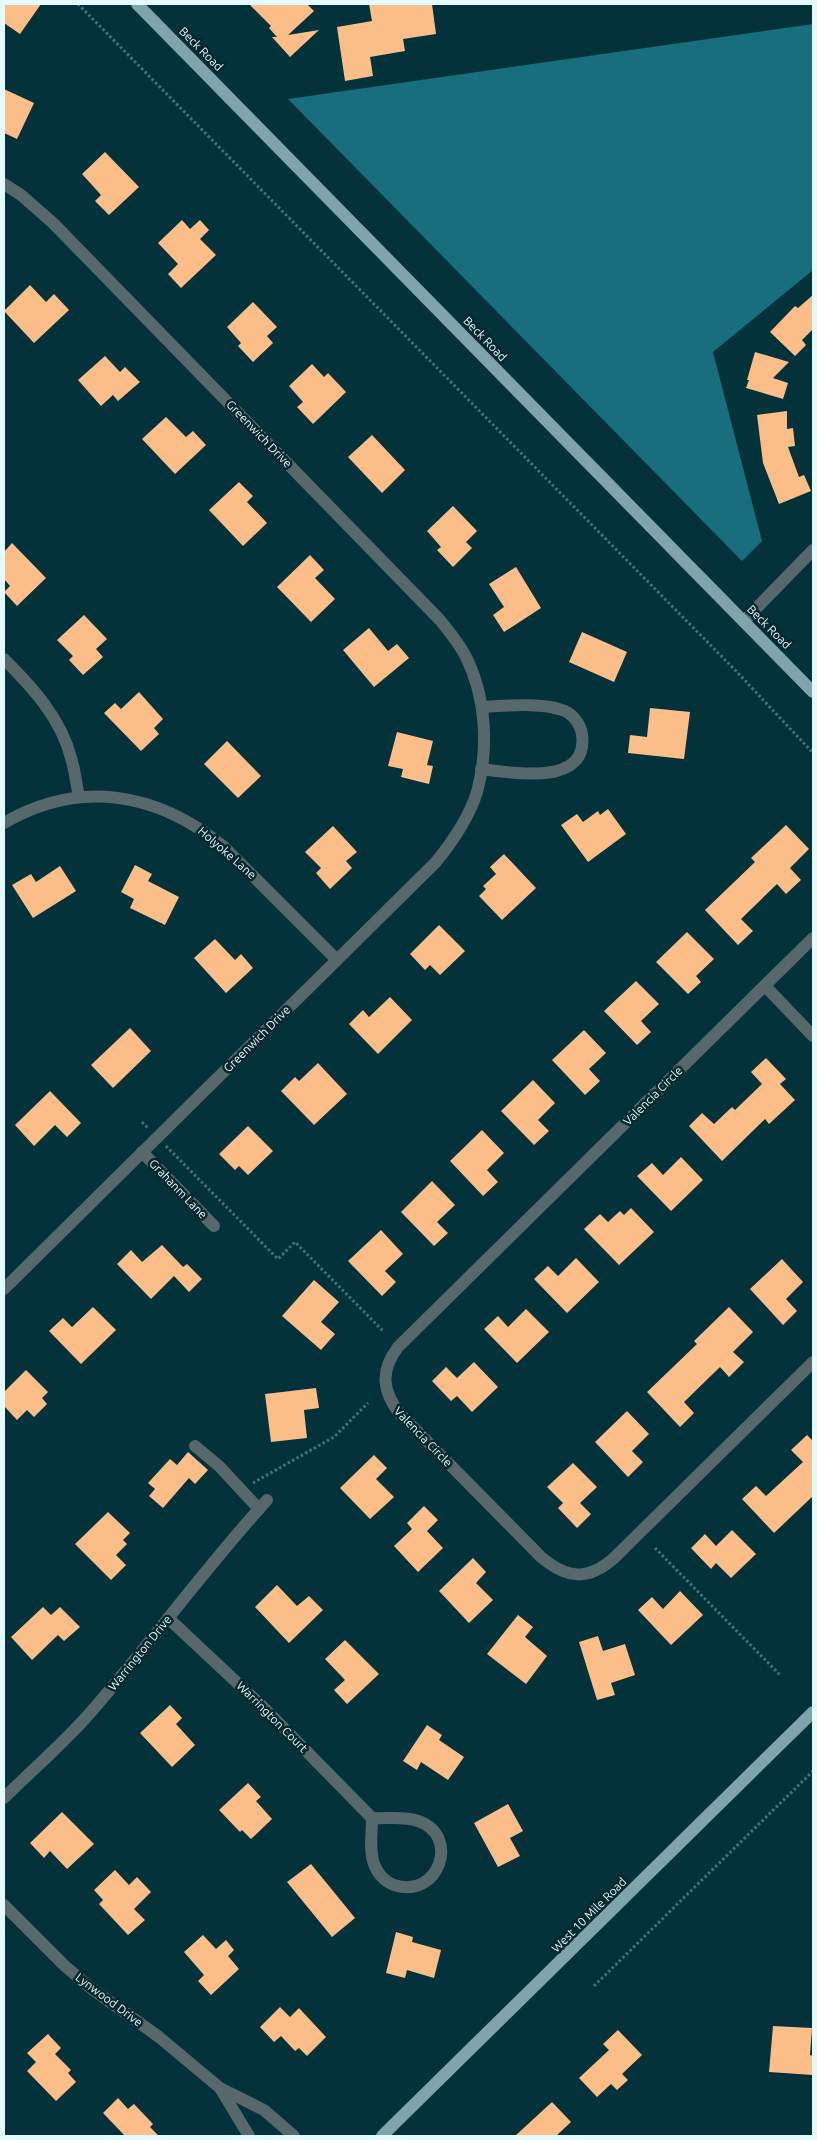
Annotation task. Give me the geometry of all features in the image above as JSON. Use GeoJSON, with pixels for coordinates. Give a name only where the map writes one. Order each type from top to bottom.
{"type":"FeatureCollection","features":[{"type":"Feature","properties":{"kind":"main road","name":"Beck Road"},"geometry":{"type":"LineString","coordinates":[[137,4],[813,692]]}},
{"type":"Feature","properties":{"kind":"main road","name":"West 10 Mile Road"},"geometry":{"type":"LineString","coordinates":[[382,2136],[813,1712]]}},
{"type":"Feature","properties":{"kind":"street","name":"Greenwich Drive"},"geometry":{"type":"LineString","coordinates":[[4,184],[21,195],[53,223],[434,613],[453,636],[466,656],[478,688],[484,726],[481,769],[477,792],[466,819],[452,842],[436,862],[4,1289]]}},
{"type":"Feature","properties":{"kind":"street"},"geometry":{"type":"LineString","coordinates":[[744,622],[813,550]]}},
{"type":"Feature","properties":{"kind":"street"},"geometry":{"type":"LineString","coordinates":[[4,659],[34,690],[49,709],[61,731],[71,757],[79,796]]}},
{"type":"Feature","properties":{"kind":"street"},"geometry":{"type":"LineString","coordinates":[[481,769],[502,772],[552,773],[565,769],[574,763],[583,745],[579,726],[570,714],[564,710],[544,706],[482,707]]}},
{"type":"Feature","properties":{"kind":"street","name":"Holyoke Lane"},"geometry":{"type":"LineString","coordinates":[[4,823],[21,813],[40,806],[79,796],[104,796],[145,802],[185,819],[203,830],[243,865],[337,960]]}},
{"type":"Feature","properties":{"kind":"street","name":"Valencia Circle"},"geometry":{"type":"LineString","coordinates":[[813,938],[398,1347],[387,1364],[385,1381],[389,1397],[400,1414],[541,1558],[561,1571],[580,1575],[598,1570],[614,1558],[813,1362]]}},
{"type":"Feature","properties":{"kind":"street"},"geometry":{"type":"LineString","coordinates":[[765,986],[813,1036]]}},
{"type":"Feature","properties":{"kind":"street","name":"Grahanm Lane"},"geometry":{"type":"LineString","coordinates":[[142,1152],[214,1226]]}},
{"type":"Feature","properties":{"kind":"street","name":"Warrington Drive"},"geometry":{"type":"LineString","coordinates":[[4,1798],[89,1715],[224,1548],[263,1504],[195,1446]]}},
{"type":"Feature","properties":{"kind":"street","name":"Warrington Court"},"geometry":{"type":"LineString","coordinates":[[168,1618],[262,1706],[372,1818]]}},
{"type":"Feature","properties":{"kind":"street"},"geometry":{"type":"LineString","coordinates":[[372,1818],[406,1818],[419,1821],[430,1827],[438,1837],[441,1849],[439,1867],[430,1879],[417,1886],[404,1888],[389,1883],[379,1874],[374,1864],[371,1849],[372,1818]]}},
{"type":"Feature","properties":{"kind":"street","name":"Lynwood Drive"},"geometry":{"type":"LineString","coordinates":[[4,1905],[65,1966],[92,1989],[159,2037],[220,2088],[264,2110],[294,2136]]}},
{"type":"Feature","properties":{"kind":"street","name":"Lynwood Drive"},"geometry":{"type":"LineString","coordinates":[[220,2088],[249,2136]]}},
{"type":"Feature","properties":{"kind":"path"},"geometry":{"type":"LineString","coordinates":[[78,4],[736,672],[813,753]]}},
{"type":"Feature","properties":{"kind":"path"},"geometry":{"type":"LineString","coordinates":[[142,1122],[278,1260],[295,1242],[384,1332]]}},
{"type":"Feature","properties":{"kind":"path"},"geometry":{"type":"LineString","coordinates":[[253,1483],[334,1437],[368,1403]]}},
{"type":"Feature","properties":{"kind":"path"},"geometry":{"type":"LineString","coordinates":[[654,1548],[781,1676]]}},
{"type":"Feature","properties":{"kind":"path"},"geometry":{"type":"LineString","coordinates":[[594,1986],[813,1771]]}},
{"type":"Feature","properties":{"kind":"shaded area"},"geometry":{"type":"Polygon","coordinates":[[[813,24],[813,270],[713,352],[762,541],[742,561],[288,99],[813,24]]]}},
{"type":"Feature","properties":{"kind":"building"},"geometry":{"type":"Polygon","coordinates":[[[4,4],[41,4],[20,34],[4,23],[4,4]]]}},
{"type":"Feature","properties":{"kind":"building"},"geometry":{"type":"Polygon","coordinates":[[[249,4],[307,4],[314,11],[288,35],[319,30],[290,57],[272,37],[277,37],[269,28],[271,26],[249,4]]]}},
{"type":"Feature","properties":{"kind":"building"},"geometry":{"type":"Polygon","coordinates":[[[369,4],[432,4],[436,34],[403,39],[405,51],[370,57],[373,76],[345,81],[337,27],[372,21],[369,4]]]}},
{"type":"Feature","properties":{"kind":"building"},"geometry":{"type":"Polygon","coordinates":[[[4,89],[34,103],[17,139],[4,133],[4,89]]]}},
{"type":"Feature","properties":{"kind":"building"},"geometry":{"type":"Polygon","coordinates":[[[105,152],[139,187],[109,215],[95,201],[101,195],[82,174],[105,152]]]}},
{"type":"Feature","properties":{"kind":"building"},"geometry":{"type":"Polygon","coordinates":[[[182,220],[190,229],[200,220],[209,230],[200,239],[216,255],[181,288],[168,274],[178,264],[158,243],[182,220]]]}},
{"type":"Feature","properties":{"kind":"building"},"geometry":{"type":"Polygon","coordinates":[[[30,285],[46,302],[54,294],[69,310],[34,343],[4,311],[30,285]]]}},
{"type":"Feature","properties":{"kind":"building"},"geometry":{"type":"Polygon","coordinates":[[[813,295],[813,329],[802,340],[806,345],[795,356],[770,332],[795,306],[798,308],[813,295]]]}},
{"type":"Feature","properties":{"kind":"building"},"geometry":{"type":"Polygon","coordinates":[[[253,302],[277,327],[267,336],[273,343],[253,362],[238,346],[241,343],[227,327],[253,302]]]}},
{"type":"Feature","properties":{"kind":"building"},"geometry":{"type":"Polygon","coordinates":[[[755,352],[789,362],[773,378],[788,383],[783,399],[746,388],[755,352]]]}},
{"type":"Feature","properties":{"kind":"building"},"geometry":{"type":"Polygon","coordinates":[[[105,356],[120,372],[125,367],[140,382],[118,401],[113,395],[101,406],[78,380],[105,356]]]}},
{"type":"Feature","properties":{"kind":"building"},"geometry":{"type":"Polygon","coordinates":[[[312,364],[324,377],[328,373],[346,392],[313,424],[297,407],[303,402],[289,386],[312,364]]]}},
{"type":"Feature","properties":{"kind":"building"},"geometry":{"type":"Polygon","coordinates":[[[787,411],[787,429],[793,428],[795,446],[788,447],[799,477],[804,475],[811,491],[779,504],[763,463],[757,415],[787,411]]]}},
{"type":"Feature","properties":{"kind":"building"},"geometry":{"type":"Polygon","coordinates":[[[166,417],[186,437],[193,431],[206,445],[175,474],[142,439],[166,417]]]}},
{"type":"Feature","properties":{"kind":"building"},"geometry":{"type":"Polygon","coordinates":[[[372,435],[405,470],[382,493],[348,457],[372,435]]]}},
{"type":"Feature","properties":{"kind":"building"},"geometry":{"type":"Polygon","coordinates":[[[239,482],[253,496],[247,502],[267,523],[243,546],[209,510],[239,482]]]}},
{"type":"Feature","properties":{"kind":"building"},"geometry":{"type":"Polygon","coordinates":[[[453,506],[477,531],[466,542],[472,548],[453,567],[437,550],[441,547],[427,531],[453,506]]]}},
{"type":"Feature","properties":{"kind":"building"},"geometry":{"type":"Polygon","coordinates":[[[12,543],[46,578],[17,606],[4,592],[10,586],[4,579],[4,552],[12,543]]]}},
{"type":"Feature","properties":{"kind":"building"},"geometry":{"type":"Polygon","coordinates":[[[310,555],[324,570],[315,578],[335,599],[311,622],[277,587],[310,555]]]}},
{"type":"Feature","properties":{"kind":"building"},"geometry":{"type":"Polygon","coordinates":[[[516,567],[541,608],[504,632],[493,615],[504,607],[489,584],[516,567]]]}},
{"type":"Feature","properties":{"kind":"building"},"geometry":{"type":"Polygon","coordinates":[[[84,615],[107,639],[96,649],[103,657],[83,675],[69,660],[73,656],[57,640],[84,615]]]}},
{"type":"Feature","properties":{"kind":"building"},"geometry":{"type":"Polygon","coordinates":[[[369,628],[388,651],[397,644],[409,658],[374,687],[343,650],[369,628]]]}},
{"type":"Feature","properties":{"kind":"building"},"geometry":{"type":"Polygon","coordinates":[[[582,632],[627,652],[614,682],[569,662],[582,632]]]}},
{"type":"Feature","properties":{"kind":"building"},"geometry":{"type":"Polygon","coordinates":[[[139,692],[163,719],[154,728],[159,734],[141,751],[104,713],[115,703],[121,709],[139,692]]]}},
{"type":"Feature","properties":{"kind":"building"},"geometry":{"type":"Polygon","coordinates":[[[650,708],[690,712],[684,759],[628,753],[630,735],[647,737],[650,708]]]}},
{"type":"Feature","properties":{"kind":"building"},"geometry":{"type":"Polygon","coordinates":[[[397,732],[433,741],[427,765],[433,766],[429,784],[401,777],[403,769],[388,766],[397,732]]]}},
{"type":"Feature","properties":{"kind":"building"},"geometry":{"type":"Polygon","coordinates":[[[227,741],[261,776],[238,798],[204,764],[227,741]]]}},
{"type":"Feature","properties":{"kind":"building"},"geometry":{"type":"Polygon","coordinates":[[[608,809],[626,834],[588,862],[561,825],[577,814],[583,822],[598,811],[600,815],[608,809]]]}},
{"type":"Feature","properties":{"kind":"building"},"geometry":{"type":"Polygon","coordinates":[[[786,825],[809,849],[790,868],[801,880],[786,894],[777,884],[741,919],[753,931],[738,945],[705,910],[755,862],[751,858],[786,825]]]}},
{"type":"Feature","properties":{"kind":"building"},"geometry":{"type":"Polygon","coordinates":[[[333,826],[357,852],[346,861],[352,868],[330,889],[316,873],[321,868],[305,852],[333,826]]]}},
{"type":"Feature","properties":{"kind":"building"},"geometry":{"type":"Polygon","coordinates":[[[504,854],[536,888],[502,920],[479,896],[486,889],[483,886],[496,874],[490,867],[504,854]]]}},
{"type":"Feature","properties":{"kind":"building"},"geometry":{"type":"Polygon","coordinates":[[[135,865],[152,874],[148,881],[179,897],[165,925],[130,908],[134,899],[121,892],[135,865]]]}},
{"type":"Feature","properties":{"kind":"building"},"geometry":{"type":"Polygon","coordinates":[[[60,866],[76,891],[33,918],[12,885],[31,874],[36,882],[60,866]]]}},
{"type":"Feature","properties":{"kind":"building"},"geometry":{"type":"Polygon","coordinates":[[[439,925],[465,951],[440,975],[430,965],[425,970],[410,954],[439,925]]]}},
{"type":"Feature","properties":{"kind":"building"},"geometry":{"type":"Polygon","coordinates":[[[687,932],[714,959],[696,976],[701,982],[688,994],[656,962],[687,932]]]}},
{"type":"Feature","properties":{"kind":"building"},"geometry":{"type":"Polygon","coordinates":[[[215,939],[235,960],[241,954],[253,968],[226,993],[194,958],[215,939]]]}},
{"type":"Feature","properties":{"kind":"building"},"geometry":{"type":"Polygon","coordinates":[[[636,981],[659,1004],[641,1021],[651,1032],[637,1045],[604,1011],[636,981]]]}},
{"type":"Feature","properties":{"kind":"building"},"geometry":{"type":"Polygon","coordinates":[[[390,997],[412,1020],[378,1054],[349,1024],[363,1010],[369,1017],[390,997]]]}},
{"type":"Feature","properties":{"kind":"building"},"geometry":{"type":"Polygon","coordinates":[[[130,1028],[151,1051],[113,1088],[91,1065],[130,1028]]]}},
{"type":"Feature","properties":{"kind":"building"},"geometry":{"type":"Polygon","coordinates":[[[584,1030],[606,1053],[589,1069],[600,1081],[585,1095],[552,1060],[584,1030]]]}},
{"type":"Feature","properties":{"kind":"building"},"geometry":{"type":"Polygon","coordinates":[[[766,1058],[786,1079],[780,1084],[795,1100],[769,1124],[765,1119],[722,1161],[689,1126],[702,1113],[714,1124],[732,1107],[735,1110],[762,1084],[751,1072],[766,1058]]]}},
{"type":"Feature","properties":{"kind":"building"},"geometry":{"type":"Polygon","coordinates":[[[318,1063],[347,1094],[314,1125],[281,1091],[295,1077],[299,1081],[318,1063]]]}},
{"type":"Feature","properties":{"kind":"building"},"geometry":{"type":"Polygon","coordinates":[[[533,1080],[555,1103],[538,1120],[549,1131],[534,1145],[501,1111],[533,1080]]]}},
{"type":"Feature","properties":{"kind":"building"},"geometry":{"type":"Polygon","coordinates":[[[50,1091],[81,1123],[67,1137],[55,1125],[34,1146],[15,1125],[50,1091]]]}},
{"type":"Feature","properties":{"kind":"building"},"geometry":{"type":"Polygon","coordinates":[[[248,1126],[273,1151],[248,1175],[239,1166],[235,1170],[219,1154],[248,1126]]]}},
{"type":"Feature","properties":{"kind":"building"},"geometry":{"type":"Polygon","coordinates":[[[482,1130],[504,1153],[487,1170],[498,1182],[483,1196],[450,1161],[482,1130]]]}},
{"type":"Feature","properties":{"kind":"building"},"geometry":{"type":"Polygon","coordinates":[[[681,1157],[703,1180],[671,1211],[637,1176],[652,1163],[663,1175],[681,1157]]]}},
{"type":"Feature","properties":{"kind":"building"},"geometry":{"type":"Polygon","coordinates":[[[432,1181],[455,1205],[437,1222],[448,1233],[434,1246],[401,1212],[432,1181]]]}},
{"type":"Feature","properties":{"kind":"building"},"geometry":{"type":"Polygon","coordinates":[[[631,1208],[654,1232],[619,1265],[584,1229],[600,1214],[608,1222],[620,1211],[624,1215],[631,1208]]]}},
{"type":"Feature","properties":{"kind":"building"},"geometry":{"type":"Polygon","coordinates":[[[381,1230],[403,1254],[385,1271],[396,1282],[382,1296],[348,1261],[381,1230]]]}},
{"type":"Feature","properties":{"kind":"building"},"geometry":{"type":"Polygon","coordinates":[[[162,1245],[183,1267],[187,1264],[202,1279],[189,1292],[174,1276],[151,1299],[117,1264],[131,1250],[142,1262],[162,1245]]]}},
{"type":"Feature","properties":{"kind":"building"},"geometry":{"type":"Polygon","coordinates":[[[576,1258],[599,1282],[567,1313],[534,1279],[548,1266],[558,1276],[576,1258]]]}},
{"type":"Feature","properties":{"kind":"building"},"geometry":{"type":"Polygon","coordinates":[[[782,1259],[803,1282],[786,1299],[797,1311],[783,1325],[750,1289],[782,1259]]]}},
{"type":"Feature","properties":{"kind":"building"},"geometry":{"type":"Polygon","coordinates":[[[314,1280],[339,1302],[321,1322],[335,1334],[321,1350],[282,1316],[314,1280]]]}},
{"type":"Feature","properties":{"kind":"building"},"geometry":{"type":"Polygon","coordinates":[[[93,1307],[116,1330],[81,1364],[49,1331],[63,1318],[72,1327],[93,1307]]]}},
{"type":"Feature","properties":{"kind":"building"},"geometry":{"type":"Polygon","coordinates":[[[729,1307],[753,1332],[733,1352],[744,1362],[729,1377],[720,1367],[684,1402],[694,1413],[680,1427],[647,1392],[697,1344],[694,1341],[729,1307]]]}},
{"type":"Feature","properties":{"kind":"building"},"geometry":{"type":"Polygon","coordinates":[[[526,1309],[549,1332],[517,1363],[484,1329],[498,1316],[508,1327],[526,1309]]]}},
{"type":"Feature","properties":{"kind":"building"},"geometry":{"type":"Polygon","coordinates":[[[474,1362],[498,1387],[472,1412],[457,1396],[451,1401],[432,1381],[446,1367],[457,1378],[474,1362]]]}},
{"type":"Feature","properties":{"kind":"building"},"geometry":{"type":"Polygon","coordinates":[[[26,1370],[48,1392],[42,1398],[47,1404],[34,1417],[27,1410],[17,1420],[4,1406],[4,1392],[26,1370]]]}},
{"type":"Feature","properties":{"kind":"building"},"geometry":{"type":"Polygon","coordinates":[[[316,1388],[319,1408],[304,1410],[307,1438],[271,1442],[265,1394],[316,1388]]]}},
{"type":"Feature","properties":{"kind":"building"},"geometry":{"type":"Polygon","coordinates":[[[627,1411],[649,1434],[632,1451],[643,1462],[628,1477],[595,1442],[627,1411]]]}},
{"type":"Feature","properties":{"kind":"building"},"geometry":{"type":"Polygon","coordinates":[[[807,1435],[813,1441],[813,1496],[774,1533],[742,1499],[756,1486],[766,1496],[803,1462],[791,1450],[807,1435]]]}},
{"type":"Feature","properties":{"kind":"building"},"geometry":{"type":"Polygon","coordinates":[[[188,1452],[208,1470],[195,1484],[189,1478],[163,1508],[149,1496],[155,1489],[148,1483],[170,1459],[177,1465],[188,1452]]]}},
{"type":"Feature","properties":{"kind":"building"},"geometry":{"type":"Polygon","coordinates":[[[374,1455],[387,1468],[376,1479],[394,1497],[370,1519],[340,1488],[374,1455]]]}},
{"type":"Feature","properties":{"kind":"building"},"geometry":{"type":"Polygon","coordinates":[[[573,1463],[597,1487],[580,1503],[591,1514],[577,1528],[558,1508],[563,1503],[547,1487],[573,1463]]]}},
{"type":"Feature","properties":{"kind":"building"},"geometry":{"type":"Polygon","coordinates":[[[424,1506],[438,1520],[427,1531],[443,1548],[418,1572],[394,1546],[412,1529],[407,1523],[424,1506]]]}},
{"type":"Feature","properties":{"kind":"building"},"geometry":{"type":"Polygon","coordinates":[[[108,1512],[130,1533],[123,1540],[127,1544],[116,1555],[126,1565],[111,1580],[75,1544],[108,1512]]]}},
{"type":"Feature","properties":{"kind":"building"},"geometry":{"type":"Polygon","coordinates":[[[732,1530],[756,1554],[731,1578],[716,1563],[711,1569],[691,1548],[705,1534],[716,1546],[732,1530]]]}},
{"type":"Feature","properties":{"kind":"building"},"geometry":{"type":"Polygon","coordinates":[[[473,1558],[486,1572],[476,1583],[493,1600],[469,1623],[439,1591],[473,1558]]]}},
{"type":"Feature","properties":{"kind":"building"},"geometry":{"type":"Polygon","coordinates":[[[277,1585],[297,1606],[309,1596],[323,1610],[289,1643],[255,1607],[277,1585]]]}},
{"type":"Feature","properties":{"kind":"building"},"geometry":{"type":"Polygon","coordinates":[[[680,1591],[703,1615],[671,1645],[638,1610],[652,1597],[663,1609],[680,1591]]]}},
{"type":"Feature","properties":{"kind":"building"},"geometry":{"type":"Polygon","coordinates":[[[43,1607],[51,1615],[60,1607],[80,1627],[64,1641],[58,1635],[32,1660],[11,1637],[43,1607]]]}},
{"type":"Feature","properties":{"kind":"building"},"geometry":{"type":"Polygon","coordinates":[[[518,1615],[533,1627],[525,1637],[547,1656],[526,1684],[487,1654],[518,1615]]]}},
{"type":"Feature","properties":{"kind":"building"},"geometry":{"type":"Polygon","coordinates":[[[598,1636],[603,1651],[625,1644],[635,1675],[611,1683],[615,1695],[597,1700],[579,1642],[598,1636]]]}},
{"type":"Feature","properties":{"kind":"building"},"geometry":{"type":"Polygon","coordinates":[[[345,1640],[379,1674],[347,1704],[334,1690],[345,1680],[325,1659],[345,1640]]]}},
{"type":"Feature","properties":{"kind":"building"},"geometry":{"type":"Polygon","coordinates":[[[170,1705],[182,1718],[176,1724],[195,1745],[172,1767],[140,1733],[170,1705]]]}},
{"type":"Feature","properties":{"kind":"building"},"geometry":{"type":"Polygon","coordinates":[[[427,1725],[442,1735],[439,1740],[464,1757],[448,1780],[421,1762],[417,1770],[403,1761],[427,1725]]]}},
{"type":"Feature","properties":{"kind":"building"},"geometry":{"type":"Polygon","coordinates":[[[248,1783],[261,1797],[256,1801],[272,1819],[251,1839],[242,1830],[240,1832],[219,1810],[248,1783]]]}},
{"type":"Feature","properties":{"kind":"building"},"geometry":{"type":"Polygon","coordinates":[[[508,1804],[523,1831],[510,1838],[520,1856],[498,1867],[474,1823],[508,1804]]]}},
{"type":"Feature","properties":{"kind":"building"},"geometry":{"type":"Polygon","coordinates":[[[62,1812],[94,1844],[67,1869],[50,1851],[44,1858],[30,1843],[62,1812]]]}},
{"type":"Feature","properties":{"kind":"building"},"geometry":{"type":"Polygon","coordinates":[[[311,1864],[355,1918],[332,1937],[287,1882],[311,1864]]]}},
{"type":"Feature","properties":{"kind":"building"},"geometry":{"type":"Polygon","coordinates":[[[115,1870],[129,1885],[137,1877],[151,1892],[134,1909],[145,1920],[128,1935],[99,1904],[103,1900],[94,1890],[115,1870]]]}},
{"type":"Feature","properties":{"kind":"building"},"geometry":{"type":"Polygon","coordinates":[[[396,1932],[413,1937],[412,1942],[441,1950],[434,1978],[407,1970],[405,1978],[386,1973],[396,1932]]]}},
{"type":"Feature","properties":{"kind":"building"},"geometry":{"type":"Polygon","coordinates":[[[203,1935],[216,1949],[226,1940],[234,1950],[228,1956],[239,1969],[211,1995],[198,1981],[204,1975],[184,1952],[203,1935]]]}},
{"type":"Feature","properties":{"kind":"building"},"geometry":{"type":"Polygon","coordinates":[[[280,2007],[290,2017],[299,2008],[326,2037],[307,2056],[299,2048],[295,2051],[281,2036],[274,2042],[260,2027],[280,2007]]]}},
{"type":"Feature","properties":{"kind":"building"},"geometry":{"type":"Polygon","coordinates":[[[773,2026],[812,2028],[810,2055],[813,2056],[813,2075],[769,2072],[773,2026]]]}},
{"type":"Feature","properties":{"kind":"building"},"geometry":{"type":"Polygon","coordinates":[[[618,2030],[642,2055],[622,2074],[628,2080],[617,2090],[611,2084],[597,2097],[579,2078],[609,2050],[603,2044],[618,2030]]]}},
{"type":"Feature","properties":{"kind":"building"},"geometry":{"type":"Polygon","coordinates":[[[48,2034],[61,2048],[55,2054],[71,2070],[68,2073],[76,2082],[56,2101],[27,2071],[36,2062],[27,2053],[48,2034]]]}},
{"type":"Feature","properties":{"kind":"building"},"geometry":{"type":"Polygon","coordinates":[[[118,2098],[128,2109],[134,2104],[153,2124],[150,2127],[159,2136],[125,2136],[103,2113],[118,2098]]]}},
{"type":"Feature","properties":{"kind":"building"},"geometry":{"type":"Polygon","coordinates":[[[552,2102],[571,2122],[556,2136],[515,2136],[552,2102]]]}}]}
